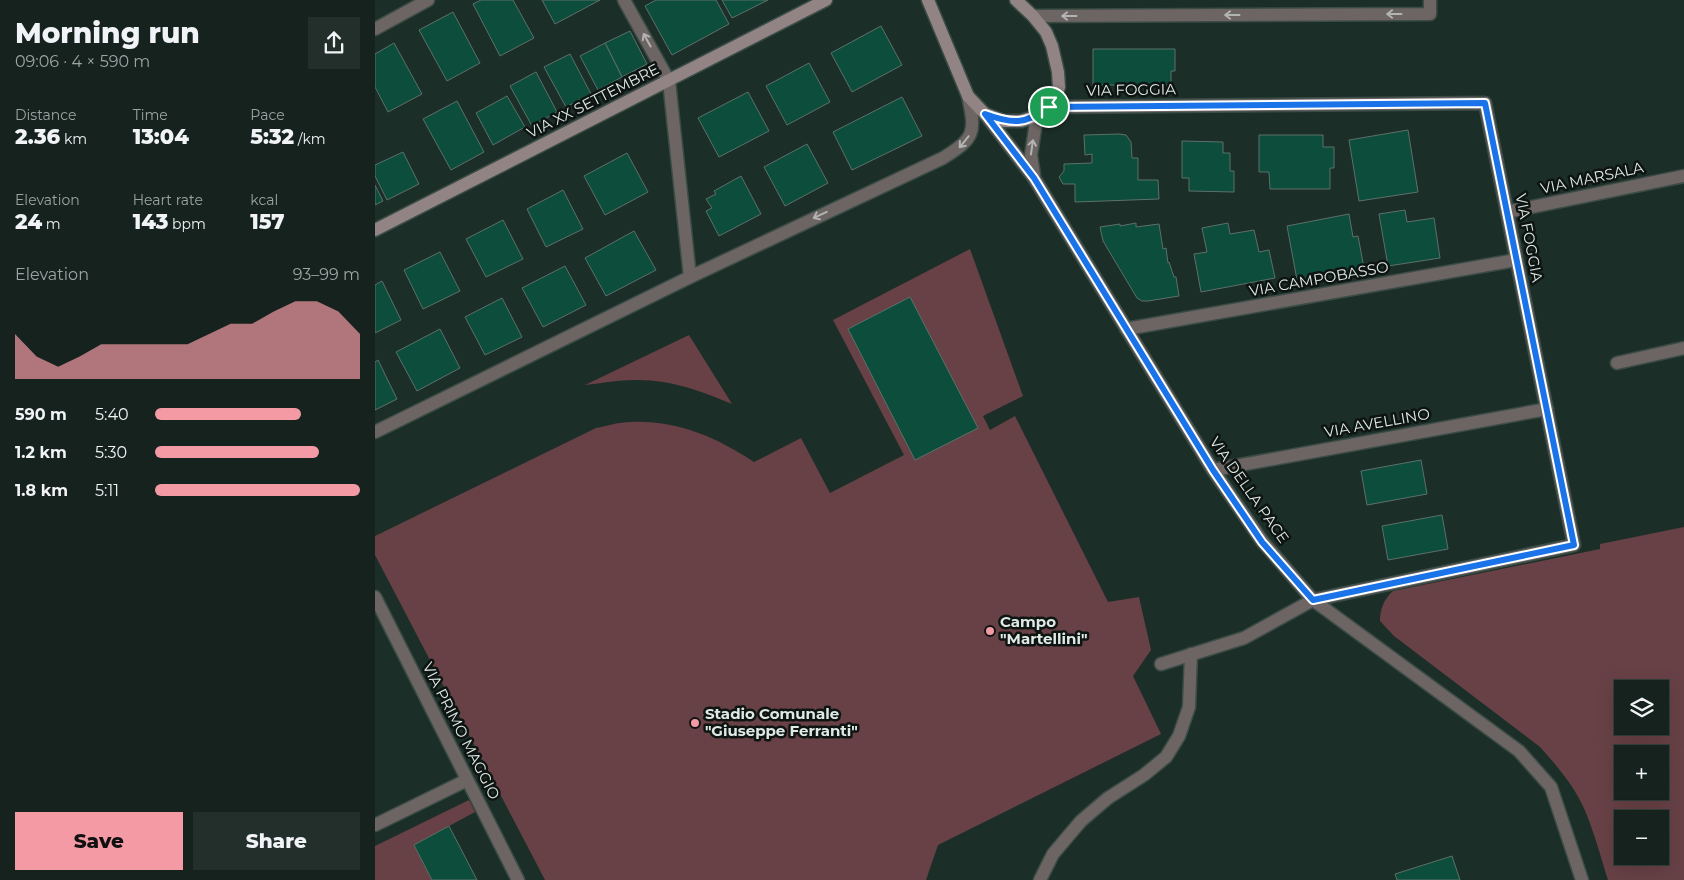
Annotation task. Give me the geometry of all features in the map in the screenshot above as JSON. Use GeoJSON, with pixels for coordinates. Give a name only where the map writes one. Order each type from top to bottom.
{"type":"FeatureCollection","features":[{"type":"Feature","properties":{"kind":"main road","name":"VIA XX SETTEMBRE"},"geometry":{"type":"LineString","coordinates":[[375,230],[826,0]]}},
{"type":"Feature","properties":{"kind":"main road"},"geometry":{"type":"LineString","coordinates":[[924,0],[930,6],[968,96],[985,114],[1004,121],[1021,121],[1037,116],[1049,107],[1055,99],[1059,87],[1059,72],[1046,32],[1016,0]]}},
{"type":"Feature","properties":{"kind":"street"},"geometry":{"type":"LineString","coordinates":[[375,28],[428,0]]}},
{"type":"Feature","properties":{"kind":"street"},"geometry":{"type":"LineString","coordinates":[[624,0],[669,81],[690,276]]}},
{"type":"Feature","properties":{"kind":"street"},"geometry":{"type":"LineString","coordinates":[[1033,16],[1429,14],[1430,0]]}},
{"type":"Feature","properties":{"kind":"street"},"geometry":{"type":"LineString","coordinates":[[375,432],[690,276],[943,158],[963,146],[972,131],[973,119],[968,96]]}},
{"type":"Feature","properties":{"kind":"street","name":"VIA FOGGIA"},"geometry":{"type":"LineString","coordinates":[[1049,107],[1485,103],[1574,545],[1313,600]]}},
{"type":"Feature","properties":{"kind":"street","name":"VIA DELLA PACE"},"geometry":{"type":"LineString","coordinates":[[985,114],[1034,178],[1213,470],[1262,542],[1313,600],[1519,751],[1551,787],[1582,880]]}},
{"type":"Feature","properties":{"kind":"street","name":"VIA DELLA PACE"},"geometry":{"type":"LineString","coordinates":[[1034,178],[1031,155],[1037,116]]}},
{"type":"Feature","properties":{"kind":"street","name":"VIA MARSALA"},"geometry":{"type":"LineString","coordinates":[[1507,212],[1684,176]]}},
{"type":"Feature","properties":{"kind":"street","name":"VIA CAMPOBASSO"},"geometry":{"type":"LineString","coordinates":[[1127,329],[1516,260]]}},
{"type":"Feature","properties":{"kind":"street"},"geometry":{"type":"LineString","coordinates":[[1617,363],[1684,348]]}},
{"type":"Feature","properties":{"kind":"street","name":"VIA AVELLINO"},"geometry":{"type":"LineString","coordinates":[[1213,470],[1547,409]]}},
{"type":"Feature","properties":{"kind":"street","name":"VIA PRIMO MAGGIO"},"geometry":{"type":"LineString","coordinates":[[375,597],[517,880]]}},
{"type":"Feature","properties":{"kind":"street"},"geometry":{"type":"LineString","coordinates":[[1161,664],[1244,638],[1313,600]]}},
{"type":"Feature","properties":{"kind":"street"},"geometry":{"type":"LineString","coordinates":[[1040,880],[1053,854],[1081,821],[1109,798],[1144,775],[1166,757],[1179,736],[1189,708],[1191,654]]}},
{"type":"Feature","properties":{"kind":"street"},"geometry":{"type":"LineString","coordinates":[[375,825],[467,780]]}},
{"type":"Feature","properties":{"kind":"shaded area"},"geometry":{"type":"Polygon","coordinates":[[[970,249],[1023,396],[983,416],[990,430],[1015,416],[1108,602],[1139,597],[1151,650],[1133,676],[1161,734],[938,845],[926,880],[545,880],[375,555],[375,536],[596,428],[626,422],[647,422],[680,427],[725,445],[754,462],[801,438],[830,493],[904,455],[833,320],[970,249]]]}},
{"type":"Feature","properties":{"kind":"shaded area"},"geometry":{"type":"Polygon","coordinates":[[[689,335],[732,404],[697,390],[647,380],[585,385],[689,335]]]}},
{"type":"Feature","properties":{"kind":"shaded area"},"geometry":{"type":"Polygon","coordinates":[[[1684,527],[1684,880],[1608,880],[1582,804],[1566,778],[1540,747],[1394,636],[1380,621],[1383,604],[1393,591],[1600,549],[1600,544],[1684,527]]]}},
{"type":"Feature","properties":{"kind":"shaded area"},"geometry":{"type":"Polygon","coordinates":[[[469,800],[475,812],[414,845],[432,880],[375,880],[375,846],[469,800]]]}},
{"type":"Feature","properties":{"kind":"building"},"geometry":{"type":"Polygon","coordinates":[[[481,0],[513,0],[534,38],[500,56],[473,4],[481,0]]]}},
{"type":"Feature","properties":{"kind":"building"},"geometry":{"type":"Polygon","coordinates":[[[542,0],[600,0],[555,24],[542,0]]]}},
{"type":"Feature","properties":{"kind":"building"},"geometry":{"type":"Polygon","coordinates":[[[656,0],[716,0],[729,24],[672,55],[645,6],[656,0]]]}},
{"type":"Feature","properties":{"kind":"building"},"geometry":{"type":"Polygon","coordinates":[[[722,0],[768,0],[732,18],[722,0]]]}},
{"type":"Feature","properties":{"kind":"building"},"geometry":{"type":"Polygon","coordinates":[[[453,12],[480,63],[447,81],[419,30],[453,12]]]}},
{"type":"Feature","properties":{"kind":"building"},"geometry":{"type":"Polygon","coordinates":[[[881,26],[902,65],[852,92],[831,53],[881,26]]]}},
{"type":"Feature","properties":{"kind":"building"},"geometry":{"type":"Polygon","coordinates":[[[630,31],[647,64],[622,77],[605,43],[630,31]]]}},
{"type":"Feature","properties":{"kind":"building"},"geometry":{"type":"Polygon","coordinates":[[[394,43],[422,94],[388,112],[375,87],[375,54],[394,43]]]}},
{"type":"Feature","properties":{"kind":"building"},"geometry":{"type":"Polygon","coordinates":[[[605,43],[622,77],[598,90],[580,56],[605,43]]]}},
{"type":"Feature","properties":{"kind":"building"},"geometry":{"type":"Polygon","coordinates":[[[1093,49],[1175,49],[1175,71],[1171,71],[1171,85],[1093,85],[1093,49]]]}},
{"type":"Feature","properties":{"kind":"building"},"geometry":{"type":"Polygon","coordinates":[[[570,54],[591,94],[566,107],[544,67],[570,54]]]}},
{"type":"Feature","properties":{"kind":"building"},"geometry":{"type":"Polygon","coordinates":[[[809,63],[830,102],[787,125],[766,86],[809,63]]]}},
{"type":"Feature","properties":{"kind":"building"},"geometry":{"type":"Polygon","coordinates":[[[536,72],[557,112],[532,126],[510,86],[536,72]]]}},
{"type":"Feature","properties":{"kind":"building"},"geometry":{"type":"Polygon","coordinates":[[[748,92],[769,131],[719,157],[698,118],[748,92]]]}},
{"type":"Feature","properties":{"kind":"building"},"geometry":{"type":"Polygon","coordinates":[[[507,96],[525,127],[493,145],[476,113],[507,96]]]}},
{"type":"Feature","properties":{"kind":"building"},"geometry":{"type":"Polygon","coordinates":[[[902,97],[922,136],[852,170],[833,132],[902,97]]]}},
{"type":"Feature","properties":{"kind":"building"},"geometry":{"type":"Polygon","coordinates":[[[457,101],[484,152],[451,170],[423,119],[457,101]]]}},
{"type":"Feature","properties":{"kind":"building"},"geometry":{"type":"Polygon","coordinates":[[[1408,130],[1418,192],[1359,201],[1349,140],[1408,130]]]}},
{"type":"Feature","properties":{"kind":"building"},"geometry":{"type":"Polygon","coordinates":[[[1084,135],[1126,135],[1131,142],[1132,158],[1138,158],[1138,180],[1158,180],[1159,199],[1075,202],[1075,184],[1063,184],[1059,177],[1064,171],[1064,164],[1092,163],[1092,154],[1085,155],[1084,135]]]}},
{"type":"Feature","properties":{"kind":"building"},"geometry":{"type":"Polygon","coordinates":[[[1259,135],[1323,135],[1323,147],[1334,147],[1334,168],[1330,168],[1330,189],[1270,189],[1269,172],[1259,172],[1259,135]]]}},
{"type":"Feature","properties":{"kind":"building"},"geometry":{"type":"Polygon","coordinates":[[[1182,141],[1223,142],[1223,153],[1230,153],[1230,171],[1234,171],[1234,192],[1189,191],[1189,178],[1182,178],[1182,141]]]}},
{"type":"Feature","properties":{"kind":"building"},"geometry":{"type":"Polygon","coordinates":[[[807,144],[828,183],[785,206],[764,167],[807,144]]]}},
{"type":"Feature","properties":{"kind":"building"},"geometry":{"type":"Polygon","coordinates":[[[403,152],[419,184],[387,200],[375,176],[375,165],[403,152]]]}},
{"type":"Feature","properties":{"kind":"building"},"geometry":{"type":"Polygon","coordinates":[[[627,153],[648,192],[605,215],[584,176],[627,153]]]}},
{"type":"Feature","properties":{"kind":"building"},"geometry":{"type":"Polygon","coordinates":[[[741,176],[761,214],[719,236],[706,211],[712,208],[706,199],[716,194],[714,191],[741,176]]]}},
{"type":"Feature","properties":{"kind":"building"},"geometry":{"type":"Polygon","coordinates":[[[375,185],[383,201],[375,205],[375,185]]]}},
{"type":"Feature","properties":{"kind":"building"},"geometry":{"type":"Polygon","coordinates":[[[563,190],[583,229],[546,247],[527,209],[563,190]]]}},
{"type":"Feature","properties":{"kind":"building"},"geometry":{"type":"Polygon","coordinates":[[[1405,210],[1407,222],[1434,218],[1440,258],[1388,266],[1379,214],[1405,210]]]}},
{"type":"Feature","properties":{"kind":"building"},"geometry":{"type":"Polygon","coordinates":[[[1349,214],[1353,237],[1358,236],[1364,268],[1297,280],[1287,226],[1349,214]]]}},
{"type":"Feature","properties":{"kind":"building"},"geometry":{"type":"Polygon","coordinates":[[[503,220],[523,259],[486,277],[466,239],[503,220]]]}},
{"type":"Feature","properties":{"kind":"building"},"geometry":{"type":"Polygon","coordinates":[[[1136,223],[1136,227],[1159,224],[1163,249],[1166,248],[1168,263],[1174,277],[1176,277],[1179,296],[1148,301],[1142,301],[1137,298],[1103,241],[1100,227],[1136,223]]]}},
{"type":"Feature","properties":{"kind":"building"},"geometry":{"type":"Polygon","coordinates":[[[1228,223],[1230,234],[1254,230],[1259,252],[1269,250],[1275,278],[1201,292],[1194,254],[1207,252],[1202,228],[1228,223]]]}},
{"type":"Feature","properties":{"kind":"building"},"geometry":{"type":"Polygon","coordinates":[[[634,231],[656,270],[606,296],[585,258],[634,231]]]}},
{"type":"Feature","properties":{"kind":"building"},"geometry":{"type":"Polygon","coordinates":[[[440,252],[460,291],[423,309],[404,270],[440,252]]]}},
{"type":"Feature","properties":{"kind":"building"},"geometry":{"type":"Polygon","coordinates":[[[565,266],[586,305],[543,327],[522,288],[565,266]]]}},
{"type":"Feature","properties":{"kind":"building"},"geometry":{"type":"Polygon","coordinates":[[[382,281],[401,320],[375,333],[375,285],[382,281]]]}},
{"type":"Feature","properties":{"kind":"building"},"geometry":{"type":"Polygon","coordinates":[[[910,297],[978,428],[915,460],[848,329],[910,297]]]}},
{"type":"Feature","properties":{"kind":"building"},"geometry":{"type":"Polygon","coordinates":[[[502,298],[522,337],[485,355],[465,317],[502,298]]]}},
{"type":"Feature","properties":{"kind":"building"},"geometry":{"type":"Polygon","coordinates":[[[440,329],[460,368],[417,391],[396,352],[440,329]]]}},
{"type":"Feature","properties":{"kind":"building"},"geometry":{"type":"Polygon","coordinates":[[[378,360],[397,399],[375,410],[375,362],[378,360]]]}},
{"type":"Feature","properties":{"kind":"building"},"geometry":{"type":"Polygon","coordinates":[[[1421,460],[1427,494],[1367,505],[1361,471],[1421,460]]]}},
{"type":"Feature","properties":{"kind":"building"},"geometry":{"type":"Polygon","coordinates":[[[1442,515],[1448,549],[1388,560],[1382,526],[1442,515]]]}},
{"type":"Feature","properties":{"kind":"building"},"geometry":{"type":"Polygon","coordinates":[[[449,826],[477,880],[432,880],[414,845],[449,826]]]}},
{"type":"Feature","properties":{"kind":"building"},"geometry":{"type":"Polygon","coordinates":[[[1452,856],[1460,880],[1397,880],[1395,874],[1452,856]]]}},
{"type":"Feature","properties":{"kind":"place","name":"Campo \"Martellini\""},"geometry":{"type":"Point","coordinates":[990,631]}},
{"type":"Feature","properties":{"kind":"place","name":"Stadio Comunale \"Giuseppe Ferranti\""},"geometry":{"type":"Point","coordinates":[695,723]}},
{"type":"Feature","properties":{"kind":"route"},"geometry":{"type":"LineString","coordinates":[[1485,103],[1574,545],[1313,600],[1262,542],[1213,470],[1034,178],[985,114],[1004,121],[1021,121],[1037,116],[1049,107],[1485,103]]}}]}
